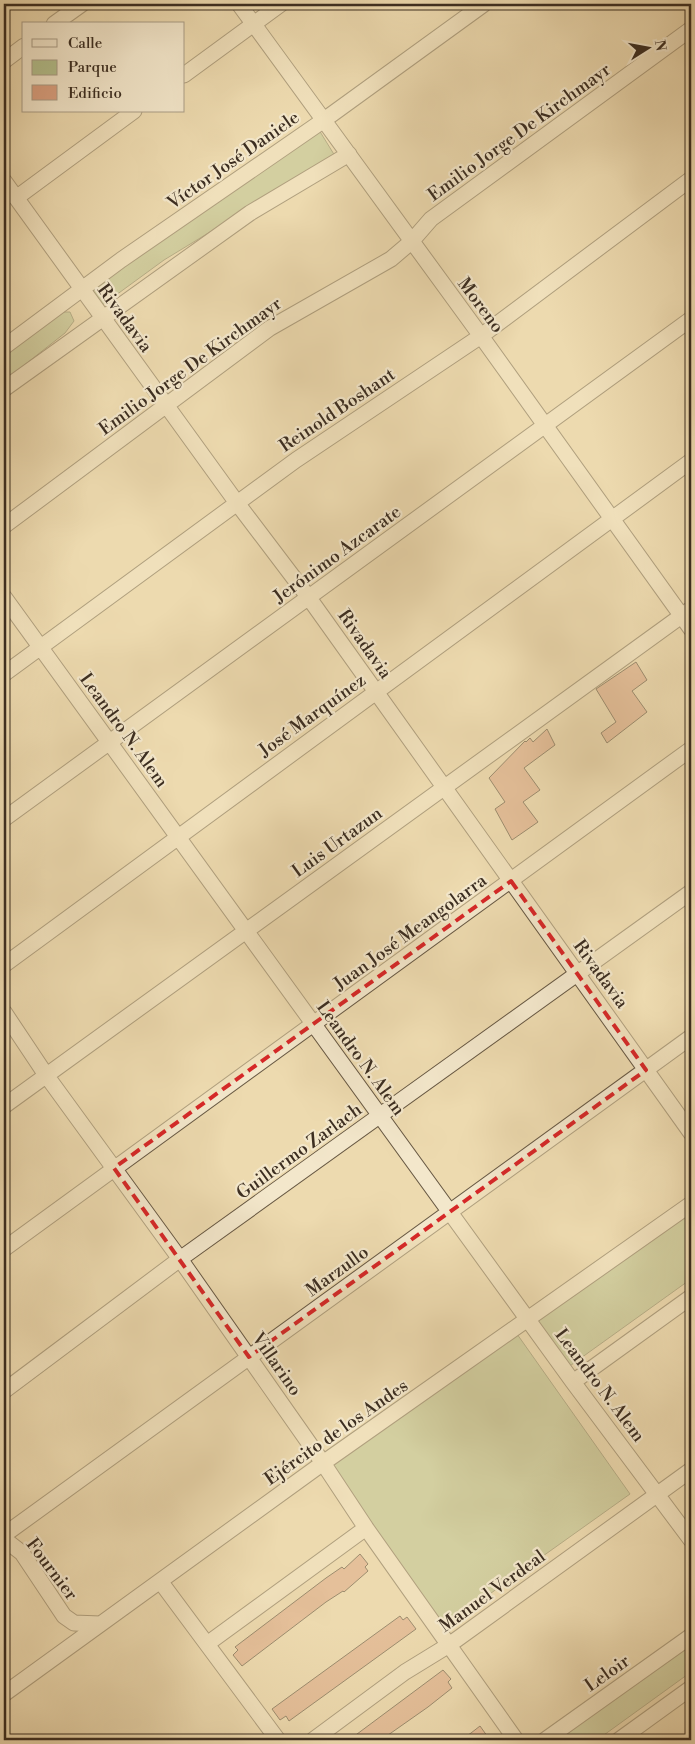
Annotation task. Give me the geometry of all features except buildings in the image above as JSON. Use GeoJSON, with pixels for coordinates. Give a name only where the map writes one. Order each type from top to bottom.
{"type":"FeatureCollection","features":[{"type":"Feature","properties":{"kind":"street","name":"Moreno"},"geometry":{"type":"LineString","coordinates":[[239,4],[612,519],[686,613],[691,629]]}},
{"type":"Feature","properties":{"kind":"street"},"geometry":{"type":"LineString","coordinates":[[185,74],[280,4]]}},
{"type":"Feature","properties":{"kind":"street","name":"Víctor José Daniele"},"geometry":{"type":"LineString","coordinates":[[4,347],[121,260],[324,120],[484,4]]}},
{"type":"Feature","properties":{"kind":"street"},"geometry":{"type":"LineString","coordinates":[[56,22],[73,7]]}},
{"type":"Feature","properties":{"kind":"street","name":"Emilio Jorge De Kirchmayr"},"geometry":{"type":"LineString","coordinates":[[4,526],[270,328],[391,259],[411,242],[431,219],[691,29]]}},
{"type":"Feature","properties":{"kind":"street"},"geometry":{"type":"LineString","coordinates":[[4,61],[22,48]]}},
{"type":"Feature","properties":{"kind":"street"},"geometry":{"type":"LineString","coordinates":[[16,198],[133,112]]}},
{"type":"Feature","properties":{"kind":"street"},"geometry":{"type":"LineString","coordinates":[[4,389],[250,213],[348,154]]}},
{"type":"Feature","properties":{"kind":"street","name":"Reinold Boshant"},"geometry":{"type":"LineString","coordinates":[[4,674],[296,460],[481,336],[691,179]]}},
{"type":"Feature","properties":{"kind":"street","name":"Rivadavia"},"geometry":{"type":"LineString","coordinates":[[4,181],[101,318],[309,598],[691,1133]]}},
{"type":"Feature","properties":{"kind":"street","name":"Jerónimo Azcarate"},"geometry":{"type":"LineString","coordinates":[[4,819],[691,319]]}},
{"type":"Feature","properties":{"kind":"street","name":"José Marquínez"},"geometry":{"type":"LineString","coordinates":[[4,965],[691,461]]}},
{"type":"Feature","properties":{"kind":"street","name":"Leandro N. Alem"},"geometry":{"type":"LineString","coordinates":[[4,596],[450,1213],[691,1540]]}},
{"type":"Feature","properties":{"kind":"street","name":"Luis Urtazun"},"geometry":{"type":"LineString","coordinates":[[4,1106],[686,613]]}},
{"type":"Feature","properties":{"kind":"street","name":"Juan José Meangolarra"},"geometry":{"type":"LineString","coordinates":[[4,1249],[691,749]]}},
{"type":"Feature","properties":{"kind":"street","name":"Guillermo Zarlach"},"geometry":{"type":"LineString","coordinates":[[4,1391],[180,1259],[691,892]]}},
{"type":"Feature","properties":{"kind":"street","name":"Villarino"},"geometry":{"type":"LineString","coordinates":[[4,1012],[46,1075],[180,1259],[324,1463],[366,1528],[516,1740]]}},
{"type":"Feature","properties":{"kind":"street","name":"Marzullo"},"geometry":{"type":"LineString","coordinates":[[4,1537],[691,1037]]}},
{"type":"Feature","properties":{"kind":"street","name":"Ejército de los Andes"},"geometry":{"type":"LineString","coordinates":[[4,1694],[324,1463],[691,1204]]}},
{"type":"Feature","properties":{"kind":"street"},"geometry":{"type":"LineString","coordinates":[[573,1382],[691,1297]]}},
{"type":"Feature","properties":{"kind":"street","name":"Manuel Verdeal"},"geometry":{"type":"LineString","coordinates":[[313,1740],[405,1672],[449,1645],[691,1470]]}},
{"type":"Feature","properties":{"kind":"street"},"geometry":{"type":"LineString","coordinates":[[207,1644],[366,1528]]}},
{"type":"Feature","properties":{"kind":"street","name":"Fournier"},"geometry":{"type":"LineString","coordinates":[[4,1537],[22,1553],[64,1616],[74,1623],[100,1624]]}},
{"type":"Feature","properties":{"kind":"street"},"geometry":{"type":"LineString","coordinates":[[160,1581],[278,1740]]}},
{"type":"Feature","properties":{"kind":"street","name":"Leloir"},"geometry":{"type":"LineString","coordinates":[[544,1740],[691,1636]]}},
{"type":"Feature","properties":{"kind":"street"},"geometry":{"type":"LineString","coordinates":[[618,1740],[691,1688]]}},
{"type":"Feature","properties":{"kind":"highlighted area"},"geometry":{"type":"Polygon","coordinates":[[[511,881],[646,1070],[249,1357],[114,1168],[511,881]]]}},
{"type":"Feature","properties":{"kind":"green space"},"geometry":{"type":"Polygon","coordinates":[[[319,130],[335,156],[164,260],[101,306],[87,291],[319,130]]]}},
{"type":"Feature","properties":{"kind":"green space"},"geometry":{"type":"Polygon","coordinates":[[[59,312],[70,312],[74,321],[65,333],[4,381],[4,354],[59,312]]]}},
{"type":"Feature","properties":{"kind":"green space"},"geometry":{"type":"Polygon","coordinates":[[[691,1209],[691,1279],[567,1368],[534,1321],[691,1209]]]}},
{"type":"Feature","properties":{"kind":"green space"},"geometry":{"type":"Polygon","coordinates":[[[517,1334],[630,1494],[442,1628],[329,1468],[517,1334]]]}},
{"type":"Feature","properties":{"kind":"green space"},"geometry":{"type":"Polygon","coordinates":[[[691,1642],[691,1672],[597,1740],[556,1740],[691,1642]]]}}]}
